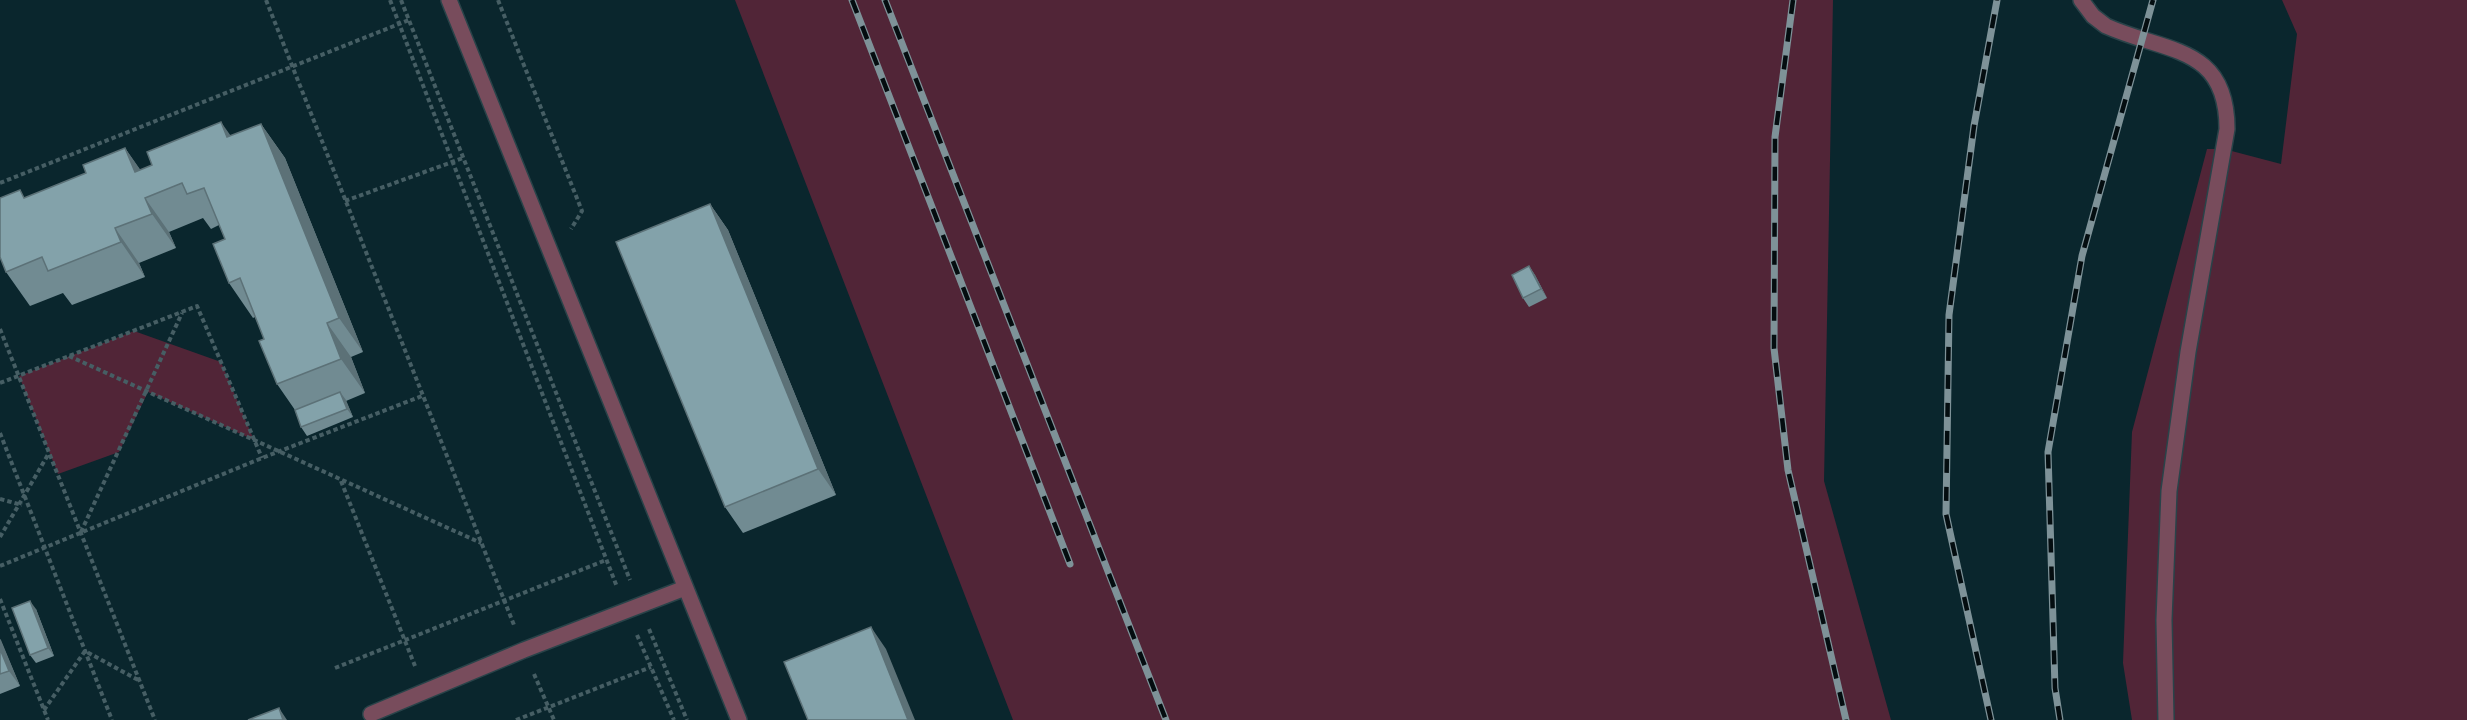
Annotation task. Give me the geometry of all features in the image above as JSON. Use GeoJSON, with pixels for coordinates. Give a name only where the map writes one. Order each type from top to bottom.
{"type":"FeatureCollection","features":[{"type":"Feature","properties":{"kind":"street"},"geometry":{"type":"LineString","coordinates":[[449,0],[739,720]]}},
{"type":"Feature","properties":{"kind":"street"},"geometry":{"type":"LineString","coordinates":[[2081,0],[2093,16],[2106,26],[2202,62],[2215,77],[2222,91],[2227,112],[2227,129],[2188,352],[2169,492],[2164,620],[2166,720]]}},
{"type":"Feature","properties":{"kind":"street"},"geometry":{"type":"LineString","coordinates":[[371,714],[524,650],[686,588]]}},
{"type":"Feature","properties":{"kind":"path"},"geometry":{"type":"LineString","coordinates":[[267,0],[422,396],[554,720]]}},
{"type":"Feature","properties":{"kind":"path"},"geometry":{"type":"LineString","coordinates":[[390,0],[606,560],[633,609],[687,720]]}},
{"type":"Feature","properties":{"kind":"path"},"geometry":{"type":"LineString","coordinates":[[401,0],[633,609],[651,667],[674,720]]}},
{"type":"Feature","properties":{"kind":"path"},"geometry":{"type":"LineString","coordinates":[[498,0],[564,165]]}},
{"type":"Feature","properties":{"kind":"path"},"geometry":{"type":"LineString","coordinates":[[0,183],[409,20]]}},
{"type":"Feature","properties":{"kind":"path"},"geometry":{"type":"LineString","coordinates":[[345,201],[463,158]]}},
{"type":"Feature","properties":{"kind":"path"},"geometry":{"type":"LineString","coordinates":[[0,383],[197,306],[262,458]]}},
{"type":"Feature","properties":{"kind":"path"},"geometry":{"type":"LineString","coordinates":[[81,533],[183,312]]}},
{"type":"Feature","properties":{"kind":"path"},"geometry":{"type":"LineString","coordinates":[[0,328],[155,720]]}},
{"type":"Feature","properties":{"kind":"path"},"geometry":{"type":"LineString","coordinates":[[69,356],[482,543]]}},
{"type":"Feature","properties":{"kind":"path"},"geometry":{"type":"LineString","coordinates":[[0,566],[262,458],[422,396]]}},
{"type":"Feature","properties":{"kind":"path"},"geometry":{"type":"LineString","coordinates":[[0,433],[112,720]]}},
{"type":"Feature","properties":{"kind":"path"},"geometry":{"type":"LineString","coordinates":[[0,537],[49,453]]}},
{"type":"Feature","properties":{"kind":"path"},"geometry":{"type":"LineString","coordinates":[[341,481],[424,691]]}},
{"type":"Feature","properties":{"kind":"path"},"geometry":{"type":"LineString","coordinates":[[0,499],[28,506]]}},
{"type":"Feature","properties":{"kind":"path"},"geometry":{"type":"LineString","coordinates":[[334,668],[404,638],[606,560]]}},
{"type":"Feature","properties":{"kind":"path"},"geometry":{"type":"LineString","coordinates":[[0,599],[48,720]]}},
{"type":"Feature","properties":{"kind":"path"},"geometry":{"type":"LineString","coordinates":[[85,651],[140,681]]}},
{"type":"Feature","properties":{"kind":"path"},"geometry":{"type":"LineString","coordinates":[[44,710],[85,651]]}},
{"type":"Feature","properties":{"kind":"path"},"geometry":{"type":"LineString","coordinates":[[516,720],[651,667]]}},
{"type":"Feature","properties":{"kind":"shaded area"},"geometry":{"type":"Polygon","coordinates":[[[735,0],[1833,0],[1824,481],[1891,720],[1013,720],[735,0]]]}},
{"type":"Feature","properties":{"kind":"shaded area"},"geometry":{"type":"Polygon","coordinates":[[[2282,0],[2467,0],[2467,720],[2132,720],[2123,663],[2132,432],[2207,149],[2224,149],[2281,164],[2297,34],[2282,0]]]}},
{"type":"Feature","properties":{"kind":"shaded area"},"geometry":{"type":"Polygon","coordinates":[[[134,331],[221,362],[254,440],[148,392],[119,452],[58,474],[19,376],[134,331]]]}},
{"type":"Feature","properties":{"kind":"building"},"geometry":{"type":"Polygon","coordinates":[[[221,122],[227,137],[261,124],[339,318],[327,323],[341,359],[277,384],[259,341],[264,339],[240,278],[229,283],[213,244],[225,239],[204,188],[187,194],[182,183],[145,198],[152,214],[115,228],[121,242],[48,271],[42,257],[6,272],[0,257],[0,198],[20,190],[24,198],[86,173],[83,165],[125,148],[135,172],[152,165],[147,152],[221,122]]]}},
{"type":"Feature","properties":{"kind":"building"},"geometry":{"type":"Polygon","coordinates":[[[710,204],[818,469],[725,507],[616,242],[710,204]]]}},
{"type":"Feature","properties":{"kind":"building"},"geometry":{"type":"Polygon","coordinates":[[[1529,266],[1541,289],[1523,298],[1512,275],[1529,266]]]}},
{"type":"Feature","properties":{"kind":"building"},"geometry":{"type":"Polygon","coordinates":[[[340,392],[347,409],[301,427],[295,410],[340,392]]]}},
{"type":"Feature","properties":{"kind":"building"},"geometry":{"type":"Polygon","coordinates":[[[30,601],[48,648],[30,655],[12,608],[30,601]]]}},
{"type":"Feature","properties":{"kind":"building"},"geometry":{"type":"Polygon","coordinates":[[[871,627],[908,720],[808,720],[784,662],[871,627]]]}},
{"type":"Feature","properties":{"kind":"building"},"geometry":{"type":"Polygon","coordinates":[[[0,649],[9,671],[0,674],[0,649]]]}},
{"type":"Feature","properties":{"kind":"building"},"geometry":{"type":"Polygon","coordinates":[[[279,708],[283,720],[248,720],[279,708]]]}},
{"type":"Feature","properties":{"kind":"railway"},"geometry":{"type":"LineString","coordinates":[[852,0],[1070,564]]}},
{"type":"Feature","properties":{"kind":"railway"},"geometry":{"type":"LineString","coordinates":[[885,0],[1166,720]]}},
{"type":"Feature","properties":{"kind":"railway"},"geometry":{"type":"LineString","coordinates":[[1793,0],[1775,137],[1774,348],[1788,470],[1846,720]]}},
{"type":"Feature","properties":{"kind":"railway"},"geometry":{"type":"LineString","coordinates":[[1991,720],[1946,514],[1949,315],[1974,126],[1997,0]]}},
{"type":"Feature","properties":{"kind":"railway"},"geometry":{"type":"LineString","coordinates":[[2060,720],[2055,688],[2048,452],[2082,256],[2153,0]]}}]}
